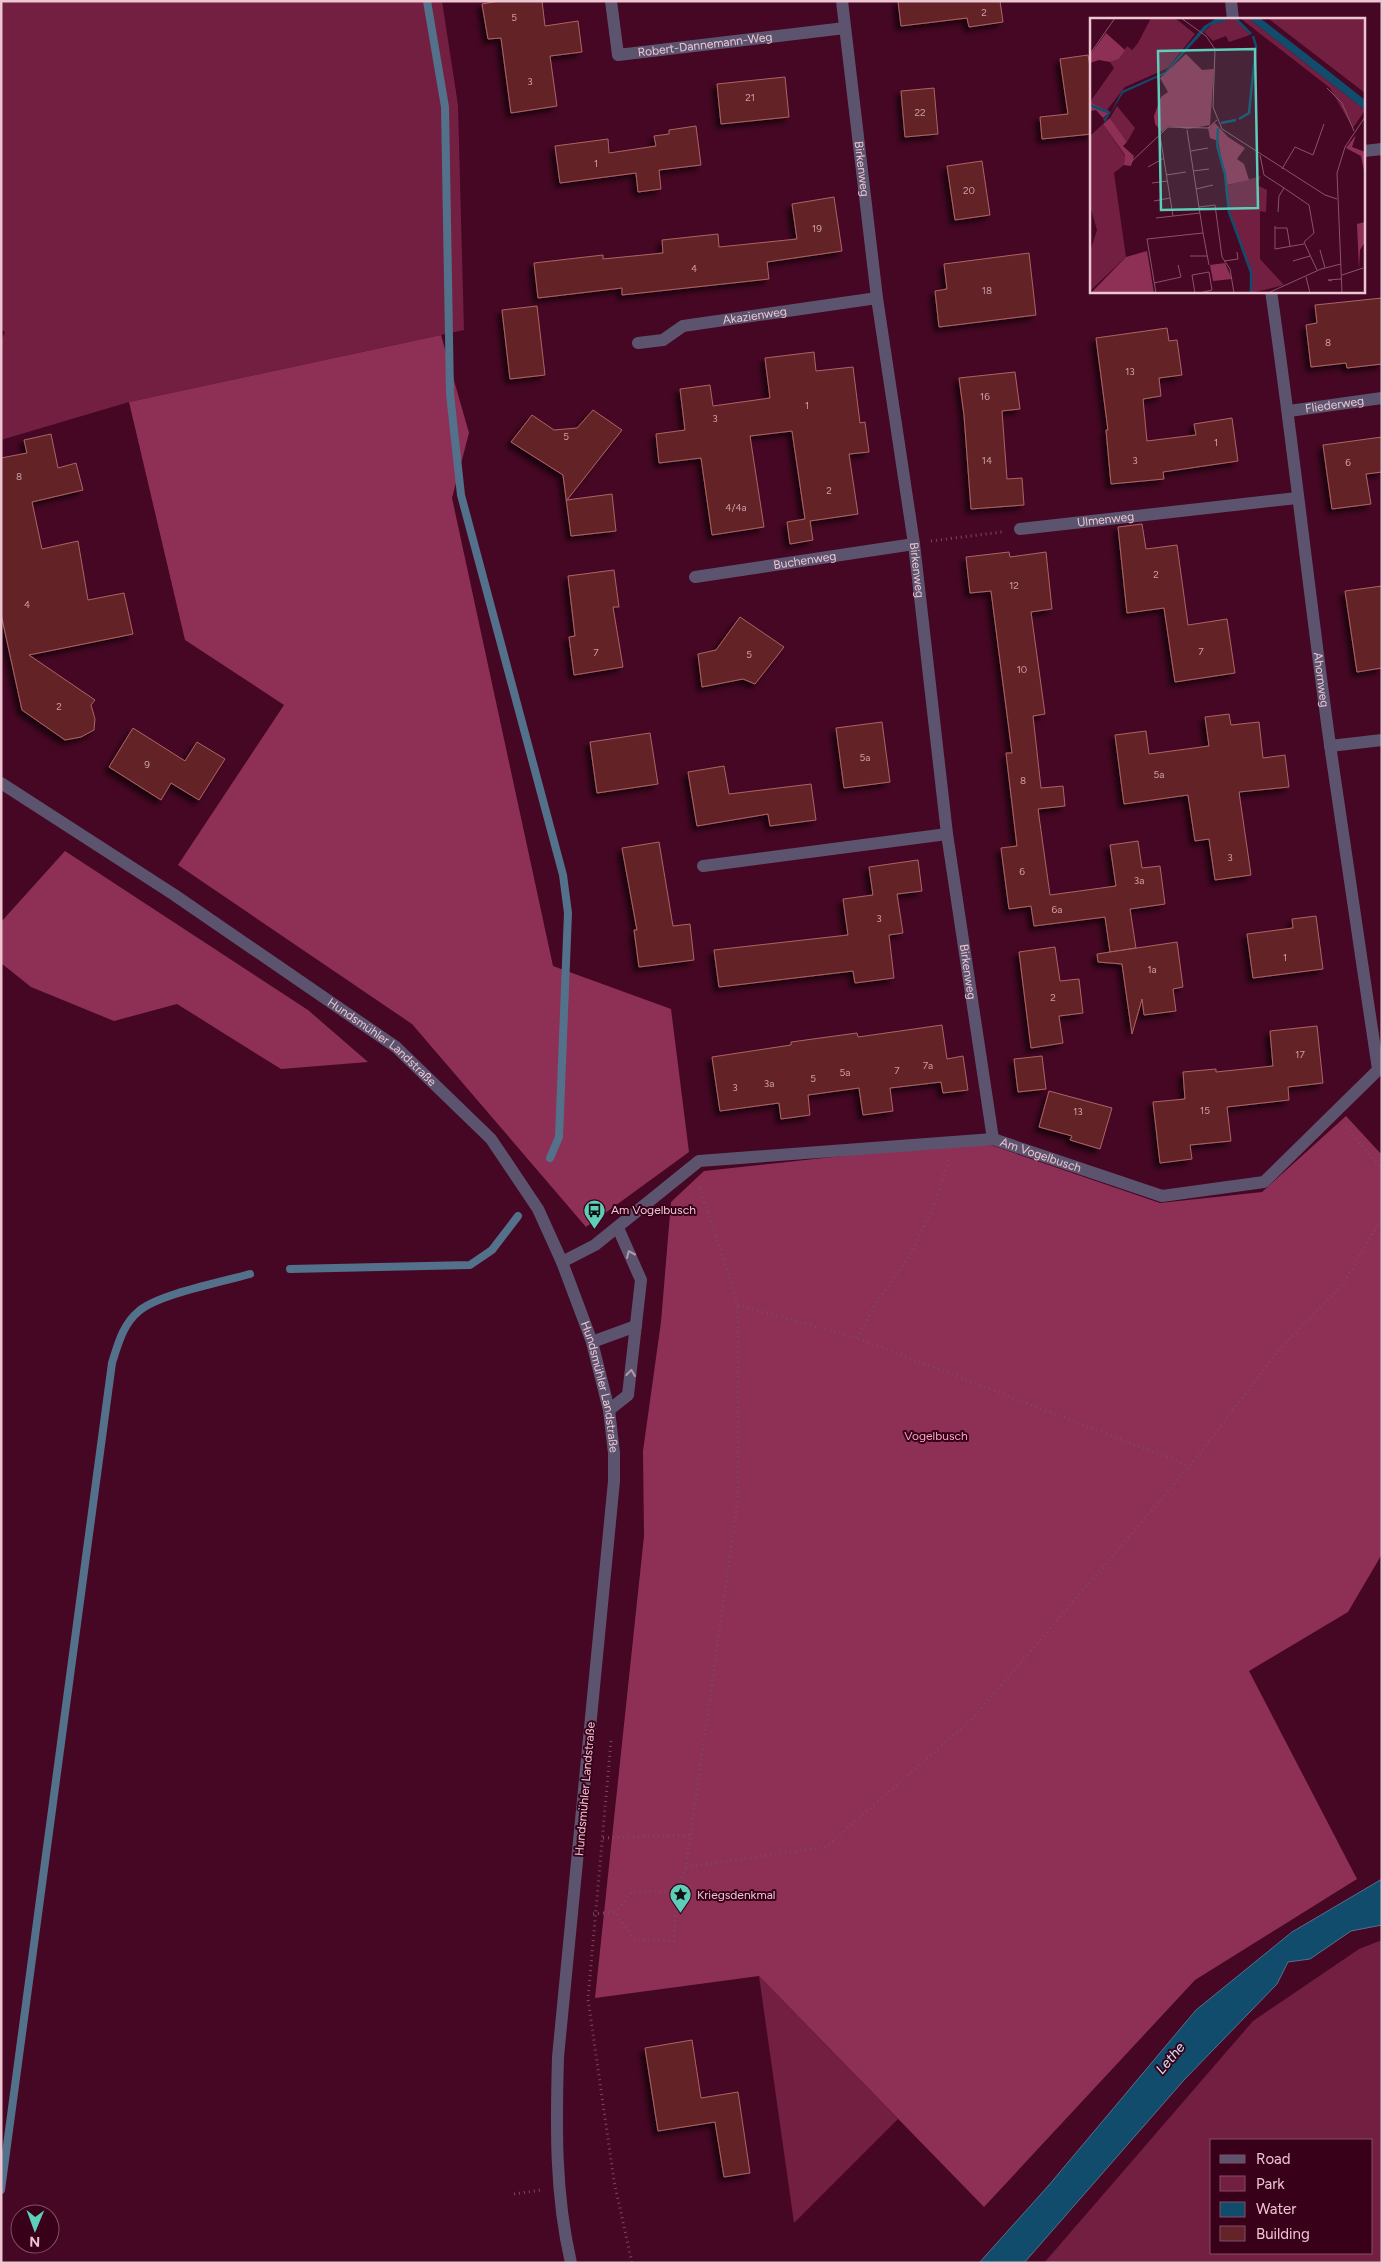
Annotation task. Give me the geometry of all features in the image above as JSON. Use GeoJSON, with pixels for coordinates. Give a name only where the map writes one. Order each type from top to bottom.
{"type":"FeatureCollection","features":[{"type":"Feature","properties":{"kind":"street","name":"Robert-Dannemann-Weg"},"geometry":{"type":"LineString","coordinates":[[611,1],[618,55],[845,28]]}},
{"type":"Feature","properties":{"kind":"street","name":"Birkenweg"},"geometry":{"type":"LineString","coordinates":[[842,1],[877,298],[914,544],[947,834],[993,1139]]}},
{"type":"Feature","properties":{"kind":"street"},"geometry":{"type":"LineString","coordinates":[[1231,1],[1233,18]]}},
{"type":"Feature","properties":{"kind":"street"},"geometry":{"type":"LineString","coordinates":[[1366,151],[1382,149]]}},
{"type":"Feature","properties":{"kind":"street","name":"Ahornweg"},"geometry":{"type":"LineString","coordinates":[[1271,292],[1289,411],[1297,498],[1330,746],[1380,1067]]}},
{"type":"Feature","properties":{"kind":"street","name":"Akazienweg"},"geometry":{"type":"LineString","coordinates":[[638,343],[662,340],[683,326],[877,298]]}},
{"type":"Feature","properties":{"kind":"street","name":"Fliederweg"},"geometry":{"type":"LineString","coordinates":[[1289,411],[1382,398]]}},
{"type":"Feature","properties":{"kind":"street","name":"Ulmenweg"},"geometry":{"type":"LineString","coordinates":[[1020,529],[1297,498]]}},
{"type":"Feature","properties":{"kind":"street","name":"Buchenweg"},"geometry":{"type":"LineString","coordinates":[[695,577],[914,544]]}},
{"type":"Feature","properties":{"kind":"street"},"geometry":{"type":"LineString","coordinates":[[1330,746],[1382,740]]}},
{"type":"Feature","properties":{"kind":"street","name":"Hundsmühler Landstraße"},"geometry":{"type":"LineString","coordinates":[[1,783],[173,894],[396,1047],[491,1139],[538,1209],[562,1262],[592,1342],[609,1410],[614,1453],[614,1482],[558,2057],[555,2135],[563,2228],[571,2263]]}},
{"type":"Feature","properties":{"kind":"street"},"geometry":{"type":"LineString","coordinates":[[703,866],[947,834]]}},
{"type":"Feature","properties":{"kind":"street","name":"Am Vogelbusch"},"geometry":{"type":"LineString","coordinates":[[562,1262],[595,1245],[699,1161],[756,1155],[993,1139],[1162,1196],[1264,1182],[1380,1067]]}},
{"type":"Feature","properties":{"kind":"street"},"geometry":{"type":"LineString","coordinates":[[609,1410],[628,1395],[641,1280],[618,1228]]}},
{"type":"Feature","properties":{"kind":"street"},"geometry":{"type":"LineString","coordinates":[[592,1342],[636,1326]]}},
{"type":"Feature","properties":{"kind":"path"},"geometry":{"type":"LineString","coordinates":[[914,544],[1020,529]]}},
{"type":"Feature","properties":{"kind":"path"},"geometry":{"type":"LineString","coordinates":[[1334,1113],[1382,1169]]}},
{"type":"Feature","properties":{"kind":"path"},"geometry":{"type":"LineString","coordinates":[[857,1338],[878,1300],[912,1252],[934,1205],[954,1143]]}},
{"type":"Feature","properties":{"kind":"path"},"geometry":{"type":"LineString","coordinates":[[615,1912],[635,1940],[674,1941],[676,1892],[686,1867],[738,1498],[738,1305],[693,1165]]}},
{"type":"Feature","properties":{"kind":"path"},"geometry":{"type":"LineString","coordinates":[[686,1867],[826,1847],[973,1718],[1190,1466],[1278,1351],[1343,1284],[1382,1218]]}},
{"type":"Feature","properties":{"kind":"path"},"geometry":{"type":"LineString","coordinates":[[738,1305],[857,1338],[1190,1466]]}},
{"type":"Feature","properties":{"kind":"path"},"geometry":{"type":"LineString","coordinates":[[611,1740],[588,1998],[614,2181],[632,2263]]}},
{"type":"Feature","properties":{"kind":"path"},"geometry":{"type":"LineString","coordinates":[[603,1838],[689,1835]]}},
{"type":"Feature","properties":{"kind":"path"},"geometry":{"type":"LineString","coordinates":[[574,1906],[594,1914],[615,1912],[633,1891],[676,1892]]}},
{"type":"Feature","properties":{"kind":"path"},"geometry":{"type":"LineString","coordinates":[[514,2194],[559,2187]]}},
{"type":"Feature","properties":{"kind":"green space"},"geometry":{"type":"Polygon","coordinates":[[[1,1],[442,1],[458,105],[464,330],[129,402],[1,440],[1,341],[5,332],[1,329],[1,1]]]}},
{"type":"Feature","properties":{"kind":"green space"},"geometry":{"type":"Polygon","coordinates":[[[441,335],[469,433],[452,498],[553,966],[671,1009],[689,1152],[586,1227],[412,1024],[178,865],[284,705],[185,640],[129,402],[441,335]]]}},
{"type":"Feature","properties":{"kind":"green space"},"geometry":{"type":"Polygon","coordinates":[[[65,851],[308,1010],[368,1062],[281,1069],[177,1004],[114,1021],[31,987],[1,963],[1,922],[65,851]]]}},
{"type":"Feature","properties":{"kind":"green space","name":"Vogelbusch"},"geometry":{"type":"Polygon","coordinates":[[[1346,1116],[1382,1155],[1382,1554],[1348,1612],[1249,1671],[1357,1879],[1195,1980],[984,2207],[759,1976],[595,1998],[644,1536],[643,1451],[661,1322],[671,1202],[704,1171],[979,1141],[1160,1203],[1262,1192],[1346,1116]]]}},
{"type":"Feature","properties":{"kind":"green space"},"geometry":{"type":"Polygon","coordinates":[[[1382,1940],[1382,2263],[1044,2263],[1253,2021],[1359,1949],[1382,1940]]]}},
{"type":"Feature","properties":{"kind":"green space"},"geometry":{"type":"Polygon","coordinates":[[[759,1976],[898,2119],[794,2223],[759,1976]]]}},
{"type":"Feature","properties":{"kind":"water","name":"Lethe"},"geometry":{"type":"Polygon","coordinates":[[[1382,1879],[1382,1925],[1351,1931],[1310,1959],[1288,1962],[1277,1984],[1184,2080],[1024,2263],[979,2263],[1049,2185],[1196,2010],[1292,1932],[1382,1879]]]}},
{"type":"Feature","properties":{"kind":"building"},"geometry":{"type":"Polygon","coordinates":[[[499,1],[542,1],[545,26],[578,21],[582,52],[550,56],[557,106],[511,113],[501,38],[488,39],[482,4],[499,1]]]}},
{"type":"Feature","properties":{"kind":"building"},"geometry":{"type":"Polygon","coordinates":[[[898,1],[1000,1],[1003,22],[969,27],[967,18],[901,26],[898,1]]]}},
{"type":"Feature","properties":{"kind":"building"},"geometry":{"type":"Polygon","coordinates":[[[1088,55],[1090,66],[1090,134],[1042,139],[1040,117],[1068,114],[1060,59],[1088,55]]]}},
{"type":"Feature","properties":{"kind":"building"},"geometry":{"type":"Polygon","coordinates":[[[785,77],[789,117],[721,124],[717,84],[785,77]]]}},
{"type":"Feature","properties":{"kind":"building"},"geometry":{"type":"Polygon","coordinates":[[[934,88],[938,134],[905,137],[901,91],[934,88]]]}},
{"type":"Feature","properties":{"kind":"building"},"geometry":{"type":"Polygon","coordinates":[[[696,126],[701,165],[659,170],[661,189],[638,192],[636,173],[560,183],[555,146],[608,139],[609,153],[656,146],[654,136],[669,134],[669,130],[696,126]]]}},
{"type":"Feature","properties":{"kind":"building"},"geometry":{"type":"Polygon","coordinates":[[[982,161],[990,215],[955,220],[947,166],[982,161]]]}},
{"type":"Feature","properties":{"kind":"building"},"geometry":{"type":"Polygon","coordinates":[[[834,197],[842,251],[767,262],[769,279],[622,295],[622,288],[538,298],[534,263],[603,255],[603,259],[663,253],[662,240],[718,234],[719,247],[797,239],[792,204],[834,197]]]}},
{"type":"Feature","properties":{"kind":"building"},"geometry":{"type":"Polygon","coordinates":[[[1029,253],[1036,315],[939,327],[935,291],[947,289],[944,264],[1029,253]]]}},
{"type":"Feature","properties":{"kind":"building"},"geometry":{"type":"Polygon","coordinates":[[[1382,298],[1382,364],[1347,368],[1346,363],[1311,367],[1306,325],[1317,323],[1315,305],[1382,298]]]}},
{"type":"Feature","properties":{"kind":"building"},"geometry":{"type":"Polygon","coordinates":[[[537,306],[545,375],[510,379],[502,310],[537,306]]]}},
{"type":"Feature","properties":{"kind":"building"},"geometry":{"type":"Polygon","coordinates":[[[1167,328],[1169,341],[1177,340],[1182,375],[1159,378],[1161,396],[1143,399],[1147,441],[1196,435],[1194,424],[1232,418],[1238,461],[1163,472],[1164,479],[1111,484],[1106,430],[1108,430],[1096,338],[1167,328]]]}},
{"type":"Feature","properties":{"kind":"building"},"geometry":{"type":"Polygon","coordinates":[[[814,352],[816,371],[853,367],[860,423],[865,422],[869,452],[849,454],[858,514],[810,521],[813,540],[790,544],[787,522],[805,519],[792,431],[750,436],[764,527],[712,535],[701,458],[659,463],[656,434],[685,430],[680,389],[710,385],[713,406],[770,398],[765,358],[814,352]]]}},
{"type":"Feature","properties":{"kind":"building"},"geometry":{"type":"Polygon","coordinates":[[[1015,372],[1020,409],[1002,411],[1007,479],[1022,478],[1024,505],[971,509],[964,415],[959,378],[1015,372]]]}},
{"type":"Feature","properties":{"kind":"building"},"geometry":{"type":"Polygon","coordinates":[[[593,410],[622,430],[567,500],[612,494],[616,531],[571,536],[563,475],[511,442],[532,415],[554,430],[577,428],[593,410]]]}},
{"type":"Feature","properties":{"kind":"building"},"geometry":{"type":"Polygon","coordinates":[[[51,434],[58,468],[76,463],[83,490],[32,502],[42,549],[78,541],[88,600],[124,593],[133,634],[29,655],[95,700],[91,705],[95,719],[94,730],[81,737],[65,740],[22,710],[1,614],[1,458],[27,453],[24,440],[51,434]]]}},
{"type":"Feature","properties":{"kind":"building"},"geometry":{"type":"Polygon","coordinates":[[[1382,437],[1382,472],[1366,474],[1371,504],[1332,509],[1323,445],[1382,437]]]}},
{"type":"Feature","properties":{"kind":"building"},"geometry":{"type":"Polygon","coordinates":[[[1142,524],[1146,549],[1177,545],[1188,625],[1227,619],[1235,673],[1175,682],[1164,608],[1127,613],[1118,527],[1142,524]]]}},
{"type":"Feature","properties":{"kind":"building"},"geometry":{"type":"Polygon","coordinates":[[[1009,552],[1010,557],[1046,552],[1052,609],[1031,612],[1045,714],[1033,716],[1041,788],[1063,786],[1065,806],[1038,809],[1050,895],[1116,886],[1110,845],[1138,841],[1142,868],[1160,866],[1165,904],[1130,909],[1136,948],[1110,952],[1105,917],[1034,926],[1031,906],[1009,909],[1001,848],[1017,846],[1006,753],[1012,753],[991,591],[970,593],[966,557],[1009,552]]]}},
{"type":"Feature","properties":{"kind":"building"},"geometry":{"type":"Polygon","coordinates":[[[614,570],[619,607],[613,607],[623,667],[574,675],[569,637],[575,636],[568,576],[614,570]]]}},
{"type":"Feature","properties":{"kind":"building"},"geometry":{"type":"Polygon","coordinates":[[[1382,586],[1382,668],[1357,672],[1345,591],[1382,586]]]}},
{"type":"Feature","properties":{"kind":"building"},"geometry":{"type":"Polygon","coordinates":[[[740,617],[784,647],[755,684],[743,679],[702,687],[698,654],[716,650],[740,617]]]}},
{"type":"Feature","properties":{"kind":"building"},"geometry":{"type":"Polygon","coordinates":[[[1229,714],[1231,725],[1259,722],[1263,758],[1285,755],[1289,787],[1239,792],[1251,875],[1215,880],[1209,839],[1195,841],[1188,795],[1124,804],[1115,735],[1146,731],[1149,754],[1209,746],[1205,717],[1229,714]]]}},
{"type":"Feature","properties":{"kind":"building"},"geometry":{"type":"Polygon","coordinates":[[[882,722],[890,782],[844,788],[836,728],[882,722]]]}},
{"type":"Feature","properties":{"kind":"building"},"geometry":{"type":"Polygon","coordinates":[[[133,728],[185,761],[197,742],[225,759],[199,800],[171,783],[161,800],[109,767],[133,728]]]}},
{"type":"Feature","properties":{"kind":"building"},"geometry":{"type":"Polygon","coordinates":[[[650,733],[658,784],[597,793],[590,742],[650,733]]]}},
{"type":"Feature","properties":{"kind":"building"},"geometry":{"type":"Polygon","coordinates":[[[724,766],[729,794],[811,784],[816,820],[770,826],[768,814],[697,826],[688,772],[724,766]]]}},
{"type":"Feature","properties":{"kind":"building"},"geometry":{"type":"Polygon","coordinates":[[[659,842],[673,926],[690,924],[694,960],[639,967],[634,930],[637,930],[622,848],[659,842]]]}},
{"type":"Feature","properties":{"kind":"building"},"geometry":{"type":"Polygon","coordinates":[[[918,860],[922,891],[897,894],[903,933],[889,935],[894,978],[855,983],[853,971],[719,987],[714,950],[848,935],[843,899],[873,895],[869,867],[918,860]]]}},
{"type":"Feature","properties":{"kind":"building"},"geometry":{"type":"Polygon","coordinates":[[[1316,916],[1323,969],[1253,978],[1247,934],[1293,928],[1292,919],[1316,916]]]}},
{"type":"Feature","properties":{"kind":"building"},"geometry":{"type":"Polygon","coordinates":[[[1177,942],[1183,987],[1173,989],[1176,1011],[1144,1015],[1142,999],[1132,1034],[1122,964],[1098,962],[1097,954],[1177,942]]]}},
{"type":"Feature","properties":{"kind":"building"},"geometry":{"type":"Polygon","coordinates":[[[1055,947],[1060,981],[1079,979],[1083,1013],[1059,1016],[1063,1043],[1031,1048],[1019,952],[1055,947]]]}},
{"type":"Feature","properties":{"kind":"building"},"geometry":{"type":"Polygon","coordinates":[[[942,1025],[947,1059],[963,1056],[968,1090],[943,1093],[941,1082],[890,1088],[893,1111],[863,1115],[859,1088],[808,1095],[810,1115],[781,1119],[779,1103],[720,1111],[712,1057],[791,1045],[791,1042],[857,1033],[858,1037],[942,1025]]]}},
{"type":"Feature","properties":{"kind":"building"},"geometry":{"type":"Polygon","coordinates":[[[1317,1026],[1323,1083],[1288,1087],[1289,1100],[1227,1107],[1231,1141],[1190,1145],[1192,1159],[1160,1163],[1153,1102],[1185,1099],[1183,1072],[1216,1069],[1216,1072],[1273,1066],[1270,1031],[1317,1026]]]}},
{"type":"Feature","properties":{"kind":"building"},"geometry":{"type":"Polygon","coordinates":[[[1042,1056],[1046,1089],[1018,1092],[1014,1059],[1042,1056]]]}},
{"type":"Feature","properties":{"kind":"building"},"geometry":{"type":"Polygon","coordinates":[[[1049,1091],[1112,1108],[1100,1149],[1070,1140],[1072,1136],[1039,1127],[1049,1091]]]}},
{"type":"Feature","properties":{"kind":"building"},"geometry":{"type":"Polygon","coordinates":[[[692,2040],[701,2098],[738,2092],[750,2173],[724,2177],[715,2122],[658,2131],[645,2048],[692,2040]]]}},
{"type":"Feature","properties":{"kind":"waterway"},"geometry":{"type":"LineString","coordinates":[[427,1],[445,107],[450,394],[461,495],[563,875],[568,913],[559,1137],[550,1158]]}},
{"type":"Feature","properties":{"kind":"waterway"},"geometry":{"type":"LineString","coordinates":[[290,1269],[470,1265],[492,1250],[518,1216]]}},
{"type":"Feature","properties":{"kind":"waterway"},"geometry":{"type":"LineString","coordinates":[[1,2190],[112,1363],[116,1349],[129,1322],[133,1316],[148,1305],[176,1294],[250,1274]]}},
{"type":"Feature","properties":{"kind":"place","name":"Am Vogelbusch"},"geometry":{"type":"Point","coordinates":[595,1229]}},
{"type":"Feature","properties":{"kind":"place","name":"Kriegsdenkmal"},"geometry":{"type":"Point","coordinates":[681,1914]}}]}
